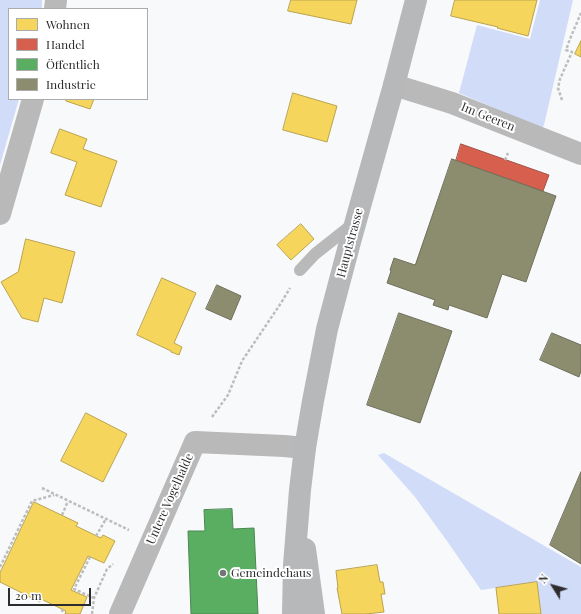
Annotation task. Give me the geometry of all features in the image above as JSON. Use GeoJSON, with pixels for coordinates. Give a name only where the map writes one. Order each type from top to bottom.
{"type":"FeatureCollection","features":[{"type":"Feature","properties":{"kind":"main road","name":"Hauptstrasse"},"geometry":{"type":"LineString","coordinates":[[293,614],[294,565],[305,448],[327,329],[416,0]]}},
{"type":"Feature","properties":{"kind":"main road","name":"Hauptstrasse"},"geometry":{"type":"LineString","coordinates":[[300,490],[307,564],[314,614]]}},
{"type":"Feature","properties":{"kind":"street","name":"Im Geeren"},"geometry":{"type":"LineString","coordinates":[[394,85],[452,103],[581,154]]}},
{"type":"Feature","properties":{"kind":"street"},"geometry":{"type":"LineString","coordinates":[[0,214],[33,100]]}},
{"type":"Feature","properties":{"kind":"street","name":"Untere Vogelhalde"},"geometry":{"type":"LineString","coordinates":[[120,614],[195,442],[305,448]]}},
{"type":"Feature","properties":{"kind":"lane"},"geometry":{"type":"LineString","coordinates":[[300,270],[315,254],[355,222]]}},
{"type":"Feature","properties":{"kind":"path"},"geometry":{"type":"LineString","coordinates":[[562,100],[558,88],[560,79],[572,52],[566,50],[581,13]]}},
{"type":"Feature","properties":{"kind":"path"},"geometry":{"type":"LineString","coordinates":[[195,442],[228,395],[242,361],[281,303],[300,270]]}},
{"type":"Feature","properties":{"kind":"path"},"geometry":{"type":"LineString","coordinates":[[42,488],[131,531],[129,536]]}},
{"type":"Feature","properties":{"kind":"path"},"geometry":{"type":"LineString","coordinates":[[0,567],[32,501],[55,494]]}},
{"type":"Feature","properties":{"kind":"path"},"geometry":{"type":"LineString","coordinates":[[62,515],[68,501]]}},
{"type":"Feature","properties":{"kind":"path"},"geometry":{"type":"LineString","coordinates":[[96,536],[106,519]]}},
{"type":"Feature","properties":{"kind":"path"},"geometry":{"type":"LineString","coordinates":[[90,557],[74,589],[94,598]]}},
{"type":"Feature","properties":{"kind":"path"},"geometry":{"type":"LineString","coordinates":[[62,609],[62,614]]}},
{"type":"Feature","properties":{"kind":"shaded area"},"geometry":{"type":"Polygon","coordinates":[[[0,0],[42,0],[42,8],[8,8],[8,100],[19,100],[0,165],[0,0]]]}},
{"type":"Feature","properties":{"kind":"shaded area"},"geometry":{"type":"Polygon","coordinates":[[[540,0],[573,0],[544,125],[542,128],[459,93],[477,25],[530,39],[540,0]]]}},
{"type":"Feature","properties":{"kind":"shaded area"},"geometry":{"type":"Polygon","coordinates":[[[384,453],[581,567],[581,614],[541,614],[537,582],[481,590],[415,497],[378,455],[384,453]]]}},
{"type":"Feature","properties":{"kind":"building: Wohnen"},"geometry":{"type":"Polygon","coordinates":[[[291,0],[357,0],[351,24],[288,11],[291,0]]]}},
{"type":"Feature","properties":{"kind":"building: Wohnen"},"geometry":{"type":"Polygon","coordinates":[[[455,0],[537,0],[528,36],[451,16],[455,0]]]}},
{"type":"Feature","properties":{"kind":"building: Wohnen"},"geometry":{"type":"Polygon","coordinates":[[[581,41],[581,57],[575,54],[581,41]]]}},
{"type":"Feature","properties":{"kind":"building: Wohnen"},"geometry":{"type":"Polygon","coordinates":[[[293,93],[337,106],[327,142],[283,130],[293,93]]]}},
{"type":"Feature","properties":{"kind":"building: Wohnen"},"geometry":{"type":"Polygon","coordinates":[[[66,100],[94,100],[90,109],[66,100]]]}},
{"type":"Feature","properties":{"kind":"building: Wohnen"},"geometry":{"type":"Polygon","coordinates":[[[60,129],[87,139],[83,149],[117,161],[101,207],[65,195],[77,162],[51,153],[60,129]]]}},
{"type":"Feature","properties":{"kind":"building: Wohnen"},"geometry":{"type":"Polygon","coordinates":[[[301,224],[314,239],[291,260],[277,245],[301,224]]]}},
{"type":"Feature","properties":{"kind":"building: Wohnen"},"geometry":{"type":"Polygon","coordinates":[[[26,239],[75,252],[62,303],[44,298],[38,322],[22,318],[1,282],[18,272],[26,239]]]}},
{"type":"Feature","properties":{"kind":"building: Wohnen"},"geometry":{"type":"Polygon","coordinates":[[[162,278],[196,293],[174,343],[182,347],[179,355],[137,335],[162,278]]]}},
{"type":"Feature","properties":{"kind":"building: Wohnen"},"geometry":{"type":"Polygon","coordinates":[[[86,413],[127,434],[103,482],[61,461],[86,413]]]}},
{"type":"Feature","properties":{"kind":"building: Wohnen"},"geometry":{"type":"Polygon","coordinates":[[[34,502],[78,523],[76,526],[101,538],[103,535],[115,541],[104,563],[88,556],[71,590],[87,597],[80,614],[65,614],[66,611],[41,599],[40,602],[0,582],[0,573],[34,502]]]}},
{"type":"Feature","properties":{"kind":"building: Wohnen"},"geometry":{"type":"Polygon","coordinates":[[[377,565],[380,582],[383,582],[385,594],[381,594],[384,612],[342,614],[337,588],[336,571],[377,565]]]}},
{"type":"Feature","properties":{"kind":"building: Wohnen"},"geometry":{"type":"Polygon","coordinates":[[[537,582],[541,614],[499,614],[496,588],[537,582]]]}},
{"type":"Feature","properties":{"kind":"building: Handel"},"geometry":{"type":"Polygon","coordinates":[[[461,144],[549,175],[543,191],[456,161],[461,144]]]}},
{"type":"Feature","properties":{"kind":"building: Öffentlich","name":"Gemeindehaus"},"geometry":{"type":"Polygon","coordinates":[[[232,509],[233,529],[254,528],[258,614],[191,614],[188,531],[205,531],[204,510],[232,509]]]}},
{"type":"Feature","properties":{"kind":"building: Industrie"},"geometry":{"type":"Polygon","coordinates":[[[452,159],[556,196],[526,282],[502,274],[487,318],[449,305],[448,310],[433,305],[435,300],[387,283],[394,258],[415,265],[452,159]]]}},
{"type":"Feature","properties":{"kind":"building: Industrie"},"geometry":{"type":"Polygon","coordinates":[[[217,285],[241,296],[231,320],[206,309],[217,285]]]}},
{"type":"Feature","properties":{"kind":"building: Industrie"},"geometry":{"type":"Polygon","coordinates":[[[399,313],[452,331],[420,423],[367,405],[399,313]]]}},
{"type":"Feature","properties":{"kind":"building: Industrie"},"geometry":{"type":"Polygon","coordinates":[[[552,333],[581,345],[581,371],[579,377],[540,360],[552,333]]]}},
{"type":"Feature","properties":{"kind":"building: Industrie"},"geometry":{"type":"Polygon","coordinates":[[[581,472],[581,564],[550,545],[581,472]]]}},
{"type":"Feature","properties":{"kind":"place","name":"Gemeindehaus"},"geometry":{"type":"Point","coordinates":[223,573]}}]}
